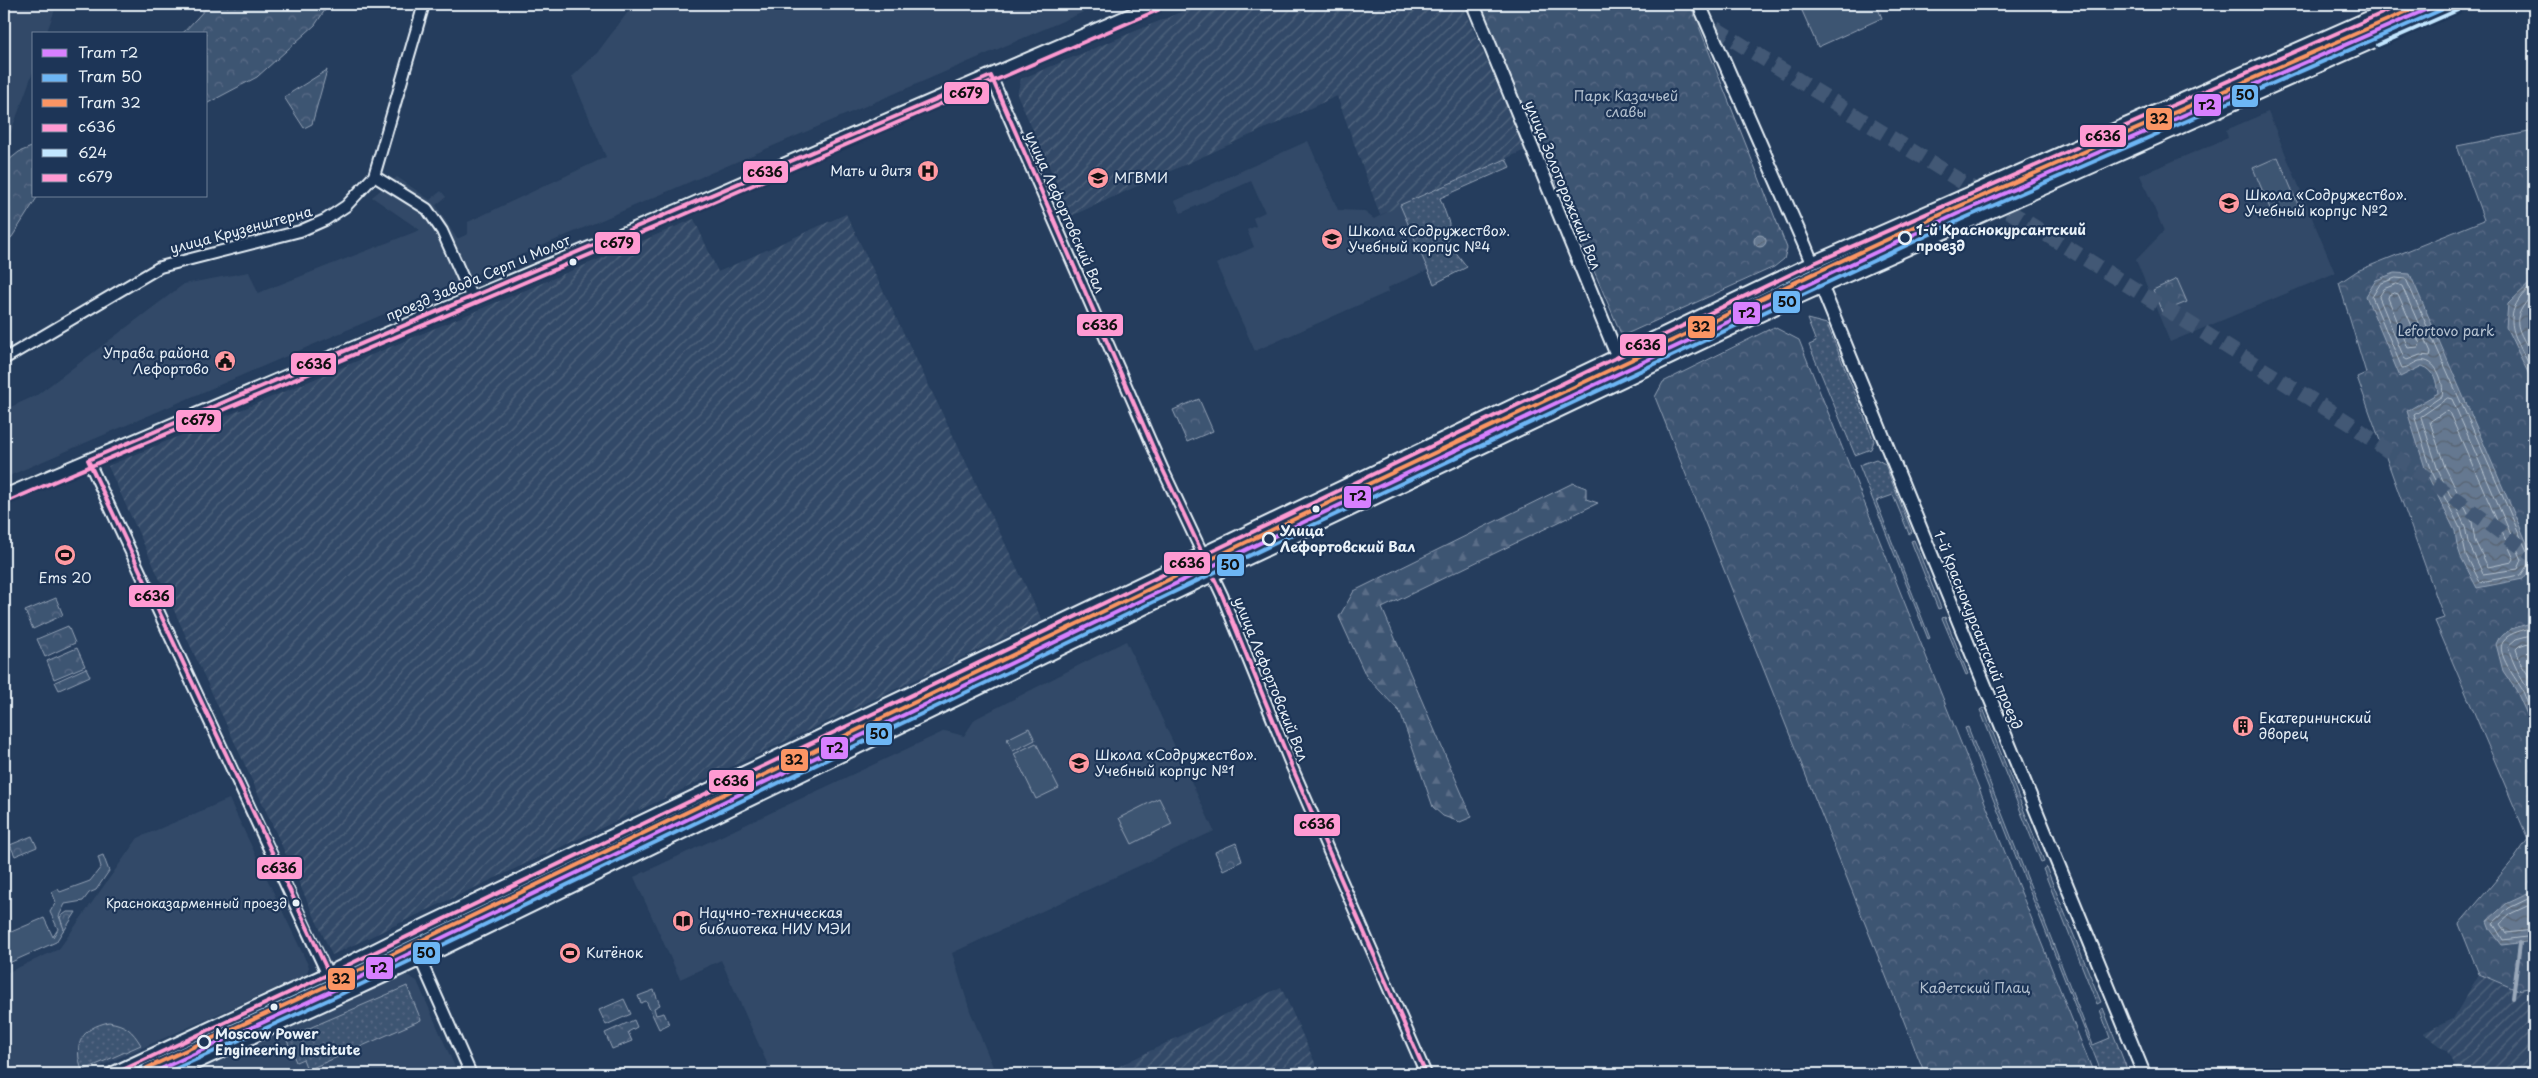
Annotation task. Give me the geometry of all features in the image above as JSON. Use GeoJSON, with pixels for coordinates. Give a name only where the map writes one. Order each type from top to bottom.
{"type":"FeatureCollection","features":[{"type":"Feature","properties":{"kind":"main road"},"geometry":{"type":"LineString","coordinates":[[114,1074],[328,975],[409,934],[1812,264],[2403,4]]}},
{"type":"Feature","properties":{"kind":"main road"},"geometry":{"type":"LineString","coordinates":[[169,1074],[421,958],[1212,574],[1626,377],[1821,286],[2455,4]]}},
{"type":"Feature","properties":{"kind":"street","name":"улица Крузенштерна"},"geometry":{"type":"LineString","coordinates":[[4,359],[166,264],[300,231],[325,220],[359,195],[374,176],[424,4]]}},
{"type":"Feature","properties":{"kind":"street","name":"проезд Завода Серп и Молот"},"geometry":{"type":"LineString","coordinates":[[4,496],[1156,4]]}},
{"type":"Feature","properties":{"kind":"street","name":"улица Золоторожский Вал"},"geometry":{"type":"LineString","coordinates":[[1473,4],[1626,377]]}},
{"type":"Feature","properties":{"kind":"street","name":"1-й Краснокурсантский проезд"},"geometry":{"type":"LineString","coordinates":[[1699,4],[1812,264],[2144,1074]]}},
{"type":"Feature","properties":{"kind":"street","name":"улица Лефортовский Вал"},"geometry":{"type":"LineString","coordinates":[[991,76],[1163,470],[1212,574],[1292,767],[1426,1074]]}},
{"type":"Feature","properties":{"kind":"street"},"geometry":{"type":"LineString","coordinates":[[374,176],[427,209],[442,231],[471,296]]}},
{"type":"Feature","properties":{"kind":"street"},"geometry":{"type":"LineString","coordinates":[[88,460],[339,995]]}},
{"type":"Feature","properties":{"kind":"street"},"geometry":{"type":"LineString","coordinates":[[409,934],[471,1074]]}},
{"type":"Feature","properties":{"kind":"shaded area"},"geometry":{"type":"Polygon","coordinates":[[[4,4],[57,4],[47,32],[32,32],[32,74],[4,151],[4,4]]]}},
{"type":"Feature","properties":{"kind":"shaded area"},"geometry":{"type":"Polygon","coordinates":[[[634,4],[1102,4],[4,478],[4,410],[37,395],[184,284],[249,272],[258,293],[420,230],[372,197],[397,177],[430,200],[441,191],[446,197],[436,205],[457,239],[468,234],[468,222],[606,157],[572,77],[597,53],[634,4]]]}},
{"type":"Feature","properties":{"kind":"shaded area"},"geometry":{"type":"Polygon","coordinates":[[[1200,4],[1462,4],[1525,150],[1380,215],[1337,96],[1071,216],[1017,94],[1021,79],[1200,4]]]}},
{"type":"Feature","properties":{"kind":"shaded area","name":"Школа «Содружество». Учебный корпус №2"},"geometry":{"type":"Polygon","coordinates":[[[2268,112],[2335,273],[2170,342],[2136,260],[2164,231],[2140,175],[2228,138],[2226,130],[2268,112]]]}},
{"type":"Feature","properties":{"kind":"shaded area","name":"Школа «Содружество». Учебный корпус №4"},"geometry":{"type":"Polygon","coordinates":[[[1308,141],[1338,210],[1363,211],[1374,219],[1400,205],[1428,270],[1387,288],[1388,292],[1255,351],[1216,264],[1254,247],[1247,230],[1256,226],[1253,218],[1265,212],[1251,181],[1181,213],[1175,201],[1308,141]]]}},
{"type":"Feature","properties":{"kind":"shaded area"},"geometry":{"type":"Polygon","coordinates":[[[846,214],[1042,620],[332,955],[108,466],[694,219],[718,272],[846,214]]]}},
{"type":"Feature","properties":{"kind":"shaded area"},"geometry":{"type":"Polygon","coordinates":[[[1126,641],[1214,831],[952,953],[970,1011],[996,1074],[772,1074],[721,960],[680,979],[634,877],[945,731],[964,736],[975,719],[1126,641]]]}},
{"type":"Feature","properties":{"kind":"shaded area"},"geometry":{"type":"Polygon","coordinates":[[[229,799],[309,967],[306,975],[83,1074],[4,1074],[4,974],[59,949],[138,838],[229,799]]]}},
{"type":"Feature","properties":{"kind":"shaded area"},"geometry":{"type":"Polygon","coordinates":[[[405,974],[417,981],[458,1074],[185,1074],[405,974]]]}},
{"type":"Feature","properties":{"kind":"shaded area"},"geometry":{"type":"Polygon","coordinates":[[[2479,974],[2517,990],[2534,987],[2534,1074],[2458,1074],[2447,1051],[2423,1033],[2453,1019],[2479,974]]]}},
{"type":"Feature","properties":{"kind":"shaded area"},"geometry":{"type":"Polygon","coordinates":[[[1281,987],[1320,1074],[1103,1074],[1281,987]]]}},
{"type":"Feature","properties":{"kind":"green space"},"geometry":{"type":"Polygon","coordinates":[[[210,4],[329,4],[315,25],[257,77],[208,103],[208,32],[184,32],[210,4]]]}},
{"type":"Feature","properties":{"kind":"green space","name":"Парк Казачьей славы"},"geometry":{"type":"Polygon","coordinates":[[[1479,4],[1690,4],[1787,248],[1784,259],[1774,267],[1622,336],[1479,4]]]}},
{"type":"Feature","properties":{"kind":"green space"},"geometry":{"type":"Polygon","coordinates":[[[1799,4],[1876,4],[1882,18],[1818,47],[1799,4]]]}},
{"type":"Feature","properties":{"kind":"green space"},"geometry":{"type":"Polygon","coordinates":[[[327,70],[312,124],[304,128],[284,97],[327,70]]]}},
{"type":"Feature","properties":{"kind":"green space","name":"Lefortovo park"},"geometry":{"type":"Polygon","coordinates":[[[2534,131],[2534,987],[2517,990],[2479,974],[2459,924],[2514,859],[2528,839],[2435,621],[2444,618],[2357,377],[2366,373],[2339,283],[2357,271],[2484,220],[2457,146],[2534,131]]]}},
{"type":"Feature","properties":{"kind":"green space"},"geometry":{"type":"Polygon","coordinates":[[[32,147],[32,198],[37,198],[12,237],[4,242],[4,164],[19,152],[32,147]]]}},
{"type":"Feature","properties":{"kind":"green space"},"geometry":{"type":"Polygon","coordinates":[[[2278,157],[2299,207],[2274,218],[2253,168],[2278,157]]]}},
{"type":"Feature","properties":{"kind":"green space"},"geometry":{"type":"Polygon","coordinates":[[[1506,159],[1510,167],[1440,198],[1449,223],[1448,242],[1467,267],[1434,284],[1400,205],[1506,159]]]}},
{"type":"Feature","properties":{"kind":"green space"},"geometry":{"type":"Polygon","coordinates":[[[2177,279],[2187,302],[2162,312],[2153,290],[2177,279]]]}},
{"type":"Feature","properties":{"kind":"green space"},"geometry":{"type":"Polygon","coordinates":[[[1807,319],[1827,324],[1874,441],[1871,449],[1855,455],[1809,345],[1816,342],[1807,319]]]}},
{"type":"Feature","properties":{"kind":"green space","name":"Кадетский Плац"},"geometry":{"type":"Polygon","coordinates":[[[1774,327],[1799,340],[2094,1074],[1925,1074],[1655,397],[1663,382],[1774,327]]]}},
{"type":"Feature","properties":{"kind":"green space"},"geometry":{"type":"Polygon","coordinates":[[[1199,399],[1213,431],[1187,442],[1173,410],[1199,399]]]}},
{"type":"Feature","properties":{"kind":"green space"},"geometry":{"type":"Polygon","coordinates":[[[1876,459],[1885,464],[1912,532],[1909,534],[1893,495],[1876,501],[1930,638],[1928,639],[1859,465],[1876,459]]]}},
{"type":"Feature","properties":{"kind":"green space"},"geometry":{"type":"Polygon","coordinates":[[[1573,483],[1586,488],[1586,499],[1598,503],[1382,608],[1472,817],[1460,822],[1443,816],[1433,807],[1400,712],[1366,676],[1339,617],[1354,591],[1573,483]]]}},
{"type":"Feature","properties":{"kind":"green space"},"geometry":{"type":"Polygon","coordinates":[[[1914,540],[1941,608],[1938,609],[1911,541],[1914,540]]]}},
{"type":"Feature","properties":{"kind":"green space"},"geometry":{"type":"Polygon","coordinates":[[[56,598],[63,615],[33,629],[25,611],[56,598]]]}},
{"type":"Feature","properties":{"kind":"green space"},"geometry":{"type":"Polygon","coordinates":[[[1945,617],[1968,674],[1966,675],[1942,618],[1945,617]]]}},
{"type":"Feature","properties":{"kind":"green space"},"geometry":{"type":"Polygon","coordinates":[[[68,626],[75,643],[45,657],[37,639],[68,626]]]}},
{"type":"Feature","properties":{"kind":"green space"},"geometry":{"type":"Polygon","coordinates":[[[77,648],[85,666],[54,679],[47,661],[77,648]]]}},
{"type":"Feature","properties":{"kind":"green space"},"geometry":{"type":"Polygon","coordinates":[[[86,668],[90,676],[59,690],[55,682],[86,668]]]}},
{"type":"Feature","properties":{"kind":"green space"},"geometry":{"type":"Polygon","coordinates":[[[1983,708],[2044,861],[2041,862],[1980,710],[1983,708]]]}},
{"type":"Feature","properties":{"kind":"green space"},"geometry":{"type":"Polygon","coordinates":[[[1968,727],[2093,1045],[2110,1038],[2100,1010],[2103,1008],[2129,1074],[2102,1074],[1965,728],[1968,727]]]}},
{"type":"Feature","properties":{"kind":"green space"},"geometry":{"type":"Polygon","coordinates":[[[1029,728],[1035,740],[1013,751],[1007,739],[1029,728]]]}},
{"type":"Feature","properties":{"kind":"green space"},"geometry":{"type":"Polygon","coordinates":[[[1036,743],[1059,788],[1036,799],[1014,754],[1036,743]]]}},
{"type":"Feature","properties":{"kind":"green space"},"geometry":{"type":"Polygon","coordinates":[[[1159,798],[1172,824],[1132,844],[1119,818],[1159,798]]]}},
{"type":"Feature","properties":{"kind":"green space"},"geometry":{"type":"Polygon","coordinates":[[[32,836],[37,847],[15,856],[10,845],[32,836]]]}},
{"type":"Feature","properties":{"kind":"green space"},"geometry":{"type":"Polygon","coordinates":[[[1236,843],[1242,861],[1223,870],[1215,852],[1236,843]]]}},
{"type":"Feature","properties":{"kind":"green space"},"geometry":{"type":"Polygon","coordinates":[[[103,855],[109,871],[96,890],[89,893],[83,901],[65,904],[59,916],[64,929],[56,942],[9,963],[4,951],[4,935],[44,918],[53,937],[58,929],[50,912],[56,902],[52,892],[58,889],[60,892],[90,881],[101,867],[98,857],[103,855]]]}},
{"type":"Feature","properties":{"kind":"green space"},"geometry":{"type":"Polygon","coordinates":[[[2046,867],[2101,1002],[2097,1004],[2043,869],[2046,867]]]}},
{"type":"Feature","properties":{"kind":"green space"},"geometry":{"type":"Polygon","coordinates":[[[67,912],[76,912],[64,931],[60,917],[67,912]]]}},
{"type":"Feature","properties":{"kind":"green space"},"geometry":{"type":"Polygon","coordinates":[[[407,986],[421,1020],[301,1073],[300,1071],[306,1067],[303,1059],[296,1062],[286,1038],[407,986]]]}},
{"type":"Feature","properties":{"kind":"green space"},"geometry":{"type":"Polygon","coordinates":[[[654,990],[660,1005],[654,1008],[656,1015],[664,1013],[669,1024],[659,1029],[646,1001],[641,1003],[638,996],[654,990]]]}},
{"type":"Feature","properties":{"kind":"green space"},"geometry":{"type":"Polygon","coordinates":[[[624,999],[631,1014],[606,1025],[599,1010],[624,999]]]}},
{"type":"Feature","properties":{"kind":"green space"},"geometry":{"type":"Polygon","coordinates":[[[634,1020],[637,1027],[628,1032],[632,1041],[612,1049],[605,1033],[634,1020]]]}},
{"type":"Feature","properties":{"kind":"green space"},"geometry":{"type":"Polygon","coordinates":[[[109,1022],[128,1029],[141,1045],[82,1071],[78,1053],[82,1039],[92,1028],[109,1022]]]}},
{"type":"Feature","properties":{"kind":"water"},"geometry":{"type":"Polygon","coordinates":[[[1758,235],[1762,235],[1766,241],[1762,247],[1758,247],[1754,243],[1754,239],[1758,235]]]}},
{"type":"Feature","properties":{"kind":"water"},"geometry":{"type":"Polygon","coordinates":[[[2395,273],[2410,274],[2533,557],[2532,567],[2523,579],[2477,588],[2461,557],[2455,531],[2427,474],[2407,411],[2438,393],[2435,380],[2430,370],[2422,366],[2400,377],[2366,296],[2376,280],[2395,273]]]}},
{"type":"Feature","properties":{"kind":"water"},"geometry":{"type":"Polygon","coordinates":[[[2534,279],[2534,385],[2506,327],[2508,304],[2534,279]]]}},
{"type":"Feature","properties":{"kind":"water"},"geometry":{"type":"Polygon","coordinates":[[[2534,622],[2534,730],[2516,690],[2503,671],[2496,644],[2499,638],[2511,629],[2534,622]]]}},
{"type":"Feature","properties":{"kind":"water"},"geometry":{"type":"Polygon","coordinates":[[[2534,891],[2534,941],[2502,945],[2490,929],[2487,921],[2506,904],[2534,891]]]}},
{"type":"Feature","properties":{"kind":"waterway"},"geometry":{"type":"LineString","coordinates":[[2513,998],[2520,943]]}},
{"type":"Feature","properties":{"kind":"tunnel"},"geometry":{"type":"LineString","coordinates":[[1676,4],[2351,424],[2534,556]]}},
{"type":"Feature","properties":{"kind":"tram line","name":"32"},"geometry":{"type":"LineString","coordinates":[[147,1068],[333,983],[1286,523],[1815,273],[1955,208],[2424,4]]}},
{"type":"Feature","properties":{"kind":"tram line","name":"т2"},"geometry":{"type":"LineString","coordinates":[[150,1074],[336,989],[1289,529],[1957,214],[2439,4]]}},
{"type":"Feature","properties":{"kind":"tram line","name":"50"},"geometry":{"type":"LineString","coordinates":[[164,1074],[339,995],[1292,535],[1960,220],[2441,10]]}},
{"type":"Feature","properties":{"kind":"transit line","name":"с636"},"geometry":{"type":"LineString","coordinates":[[114,1074],[327,975],[1812,264],[2403,4]]}},
{"type":"Feature","properties":{"kind":"transit line","name":"с679"},"geometry":{"type":"LineString","coordinates":[[6,502],[681,216],[1158,10]]}},
{"type":"Feature","properties":{"kind":"transit line","name":"624"},"geometry":{"type":"LineString","coordinates":[[128,1074],[330,981],[1815,270],[2406,10]]}},
{"type":"Feature","properties":{"kind":"transit line","name":"624"},"geometry":{"type":"LineString","coordinates":[[2378,45],[2458,10]]}},
{"type":"Feature","properties":{"kind":"transit line","name":"с636"},"geometry":{"type":"LineString","coordinates":[[991,76],[1163,470],[1222,595],[1292,767],[1426,1074]]}},
{"type":"Feature","properties":{"kind":"transit line","name":"с636"},"geometry":{"type":"LineString","coordinates":[[88,460],[991,76]]}},
{"type":"Feature","properties":{"kind":"transit line","name":"с636"},"geometry":{"type":"LineString","coordinates":[[88,460],[339,995],[330,999]]}},
{"type":"Feature","properties":{"kind":"place","name":"Мать и дитя"},"geometry":{"type":"Point","coordinates":[928,171]}},
{"type":"Feature","properties":{"kind":"place","name":"МГВМИ"},"geometry":{"type":"Point","coordinates":[1098,178]}},
{"type":"Feature","properties":{"kind":"place","name":"Школа «Содружество». Учебный корпус №2"},"geometry":{"type":"Point","coordinates":[2229,203]}},
{"type":"Feature","properties":{"kind":"place","name":"1-й Краснокурсантский проезд"},"geometry":{"type":"Point","coordinates":[1905,238]}},
{"type":"Feature","properties":{"kind":"place","name":"Школа «Содружество». Учебный корпус №4"},"geometry":{"type":"Point","coordinates":[1332,239]}},
{"type":"Feature","properties":{"kind":"place","name":"Управа района Лефортово"},"geometry":{"type":"Point","coordinates":[225,361]}},
{"type":"Feature","properties":{"kind":"place","name":"Улица Лефортовский Вал"},"geometry":{"type":"Point","coordinates":[1269,539]}},
{"type":"Feature","properties":{"kind":"place","name":"Ems 20"},"geometry":{"type":"Point","coordinates":[65,555]}},
{"type":"Feature","properties":{"kind":"place","name":"Екатерининский дворец"},"geometry":{"type":"Point","coordinates":[2243,726]}},
{"type":"Feature","properties":{"kind":"place","name":"Школа «Содружество». Учебный корпус №1"},"geometry":{"type":"Point","coordinates":[1079,763]}},
{"type":"Feature","properties":{"kind":"place","name":"Красноказарменный проезд"},"geometry":{"type":"Point","coordinates":[296,903]}},
{"type":"Feature","properties":{"kind":"place","name":"Научно-техническая библиотека НИУ МЭИ"},"geometry":{"type":"Point","coordinates":[683,921]}},
{"type":"Feature","properties":{"kind":"place","name":"Китёнок"},"geometry":{"type":"Point","coordinates":[570,953]}},
{"type":"Feature","properties":{"kind":"place","name":"Moscow Power Engineering Institute"},"geometry":{"type":"Point","coordinates":[204,1042]}}]}
